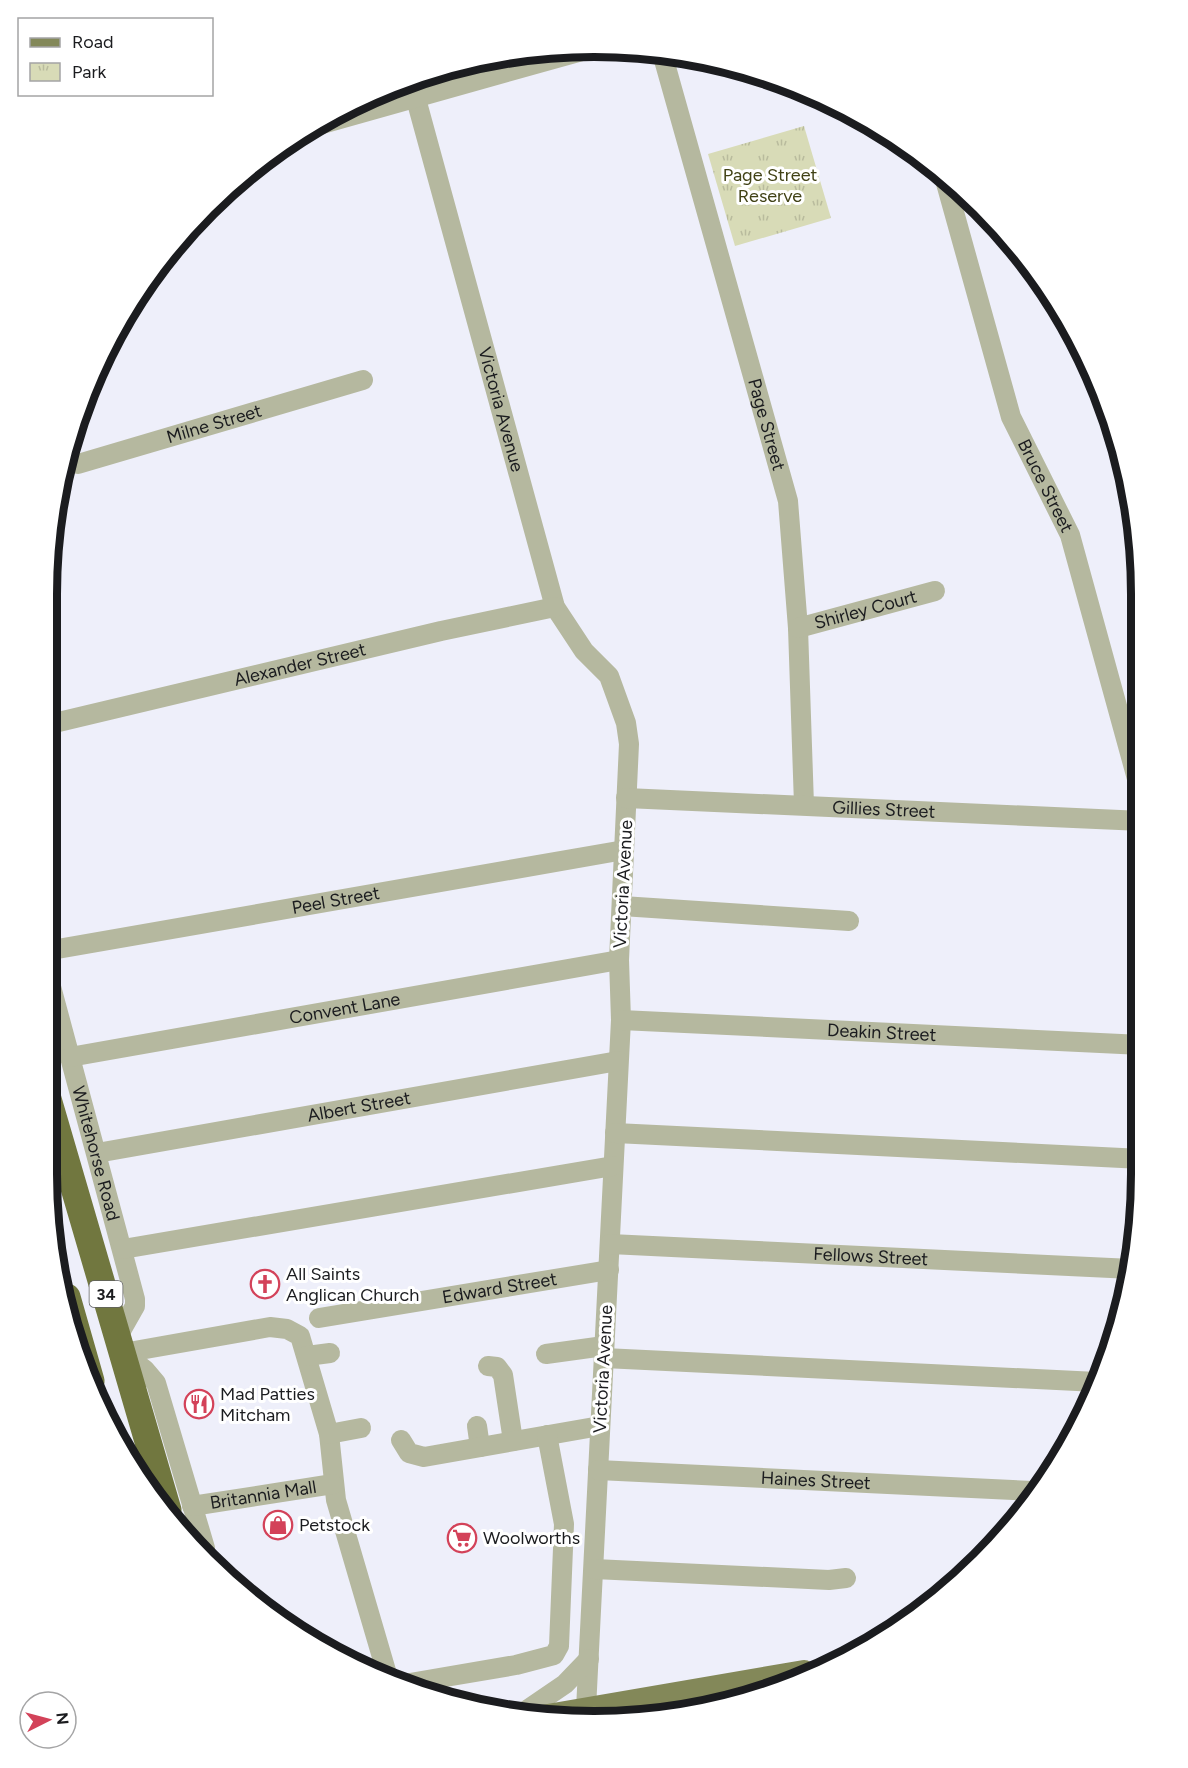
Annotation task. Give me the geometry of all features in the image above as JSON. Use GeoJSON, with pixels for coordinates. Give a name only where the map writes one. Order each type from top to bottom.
{"type":"FeatureCollection","features":[{"type":"Feature","properties":{"kind":"highway","name":"Whitehorse Road"},"geometry":{"type":"LineString","coordinates":[[57,1161],[171,1503]]}},
{"type":"Feature","properties":{"kind":"main road"},"geometry":{"type":"LineString","coordinates":[[578,1711],[769,1682]]}},
{"type":"Feature","properties":{"kind":"street"},"geometry":{"type":"LineString","coordinates":[[346,118],[416,99],[533,61]]}},
{"type":"Feature","properties":{"kind":"street","name":"Page Street"},"geometry":{"type":"LineString","coordinates":[[665,62],[789,501],[798,628],[804,805]]}},
{"type":"Feature","properties":{"kind":"street","name":"Victoria Avenue"},"geometry":{"type":"LineString","coordinates":[[416,99],[555,607],[584,651],[609,676],[626,723],[629,744],[619,960],[621,1020],[586,1709]]}},
{"type":"Feature","properties":{"kind":"street","name":"Bruce Street"},"geometry":{"type":"LineString","coordinates":[[948,190],[1011,417],[1070,535],[1131,757]]}},
{"type":"Feature","properties":{"kind":"street","name":"Milne Street"},"geometry":{"type":"LineString","coordinates":[[73,463],[78,464],[363,380]]}},
{"type":"Feature","properties":{"kind":"street","name":"Shirley Court"},"geometry":{"type":"LineString","coordinates":[[798,628],[935,591]]}},
{"type":"Feature","properties":{"kind":"street","name":"Alexander Street"},"geometry":{"type":"LineString","coordinates":[[57,722],[441,631],[555,607]]}},
{"type":"Feature","properties":{"kind":"street","name":"Gillies Street"},"geometry":{"type":"LineString","coordinates":[[626,798],[1131,820]]}},
{"type":"Feature","properties":{"kind":"street","name":"Peel Street"},"geometry":{"type":"LineString","coordinates":[[57,949],[624,850]]}},
{"type":"Feature","properties":{"kind":"street"},"geometry":{"type":"LineString","coordinates":[[622,906],[849,921]]}},
{"type":"Feature","properties":{"kind":"street","name":"Convent Lane"},"geometry":{"type":"LineString","coordinates":[[70,1057],[619,960]]}},
{"type":"Feature","properties":{"kind":"street","name":"Whitehorse Road"},"geometry":{"type":"LineString","coordinates":[[57,1009],[123,1249],[135,1306],[120,1345]]}},
{"type":"Feature","properties":{"kind":"street","name":"Deakin Street"},"geometry":{"type":"LineString","coordinates":[[621,1020],[1131,1044]]}},
{"type":"Feature","properties":{"kind":"street","name":"Albert Street"},"geometry":{"type":"LineString","coordinates":[[97,1153],[618,1062]]}},
{"type":"Feature","properties":{"kind":"street"},"geometry":{"type":"LineString","coordinates":[[615,1133],[1131,1158]]}},
{"type":"Feature","properties":{"kind":"street"},"geometry":{"type":"LineString","coordinates":[[123,1249],[613,1166]]}},
{"type":"Feature","properties":{"kind":"street","name":"Fellows Street"},"geometry":{"type":"LineString","coordinates":[[610,1244],[1122,1269]]}},
{"type":"Feature","properties":{"kind":"street","name":"Edward Street"},"geometry":{"type":"LineString","coordinates":[[319,1318],[609,1270]]}},
{"type":"Feature","properties":{"kind":"street"},"geometry":{"type":"LineString","coordinates":[[120,1345],[270,1328],[287,1329],[300,1336],[329,1434],[333,1484],[386,1669]]}},
{"type":"Feature","properties":{"kind":"street"},"geometry":{"type":"LineString","coordinates":[[546,1354],[604,1352],[1089,1382]]}},
{"type":"Feature","properties":{"kind":"street"},"geometry":{"type":"LineString","coordinates":[[307,1356],[330,1353]]}},
{"type":"Feature","properties":{"kind":"street"},"geometry":{"type":"LineString","coordinates":[[488,1366],[497,1367],[503,1375],[512,1431]]}},
{"type":"Feature","properties":{"kind":"street"},"geometry":{"type":"LineString","coordinates":[[477,1426],[480,1447]]}},
{"type":"Feature","properties":{"kind":"street"},"geometry":{"type":"LineString","coordinates":[[401,1440],[416,1457],[480,1447],[512,1431],[548,1435],[600,1426]]}},
{"type":"Feature","properties":{"kind":"street"},"geometry":{"type":"LineString","coordinates":[[329,1434],[361,1428]]}},
{"type":"Feature","properties":{"kind":"street"},"geometry":{"type":"LineString","coordinates":[[418,1682],[516,1665],[554,1655],[559,1646],[564,1524],[548,1435]]}},
{"type":"Feature","properties":{"kind":"street","name":"Haines Street"},"geometry":{"type":"LineString","coordinates":[[598,1470],[1027,1491]]}},
{"type":"Feature","properties":{"kind":"street","name":"Britannia Mall"},"geometry":{"type":"LineString","coordinates":[[171,1503],[333,1484]]}},
{"type":"Feature","properties":{"kind":"street","name":"Whitehorse Road"},"geometry":{"type":"LineString","coordinates":[[171,1503],[188,1526]]}},
{"type":"Feature","properties":{"kind":"street"},"geometry":{"type":"LineString","coordinates":[[564,1524],[596,1521]]}},
{"type":"Feature","properties":{"kind":"street"},"geometry":{"type":"LineString","coordinates":[[594,1569],[829,1580],[846,1578]]}},
{"type":"Feature","properties":{"kind":"street"},"geometry":{"type":"LineString","coordinates":[[532,1707],[565,1684],[589,1659]]}},
{"type":"Feature","properties":{"kind":"green space","name":"Page Street Reserve"},"geometry":{"type":"Polygon","coordinates":[[[804,126],[831,218],[735,246],[708,154],[804,126]]]}},
{"type":"Feature","properties":{"kind":"place","name":"All Saints Anglican Church"},"geometry":{"type":"Point","coordinates":[265,1284]}},
{"type":"Feature","properties":{"kind":"place","name":"Mad Patties Mitcham"},"geometry":{"type":"Point","coordinates":[199,1404]}},
{"type":"Feature","properties":{"kind":"place","name":"Petstock"},"geometry":{"type":"Point","coordinates":[278,1525]}},
{"type":"Feature","properties":{"kind":"place","name":"Woolworths"},"geometry":{"type":"Point","coordinates":[462,1538]}}]}
